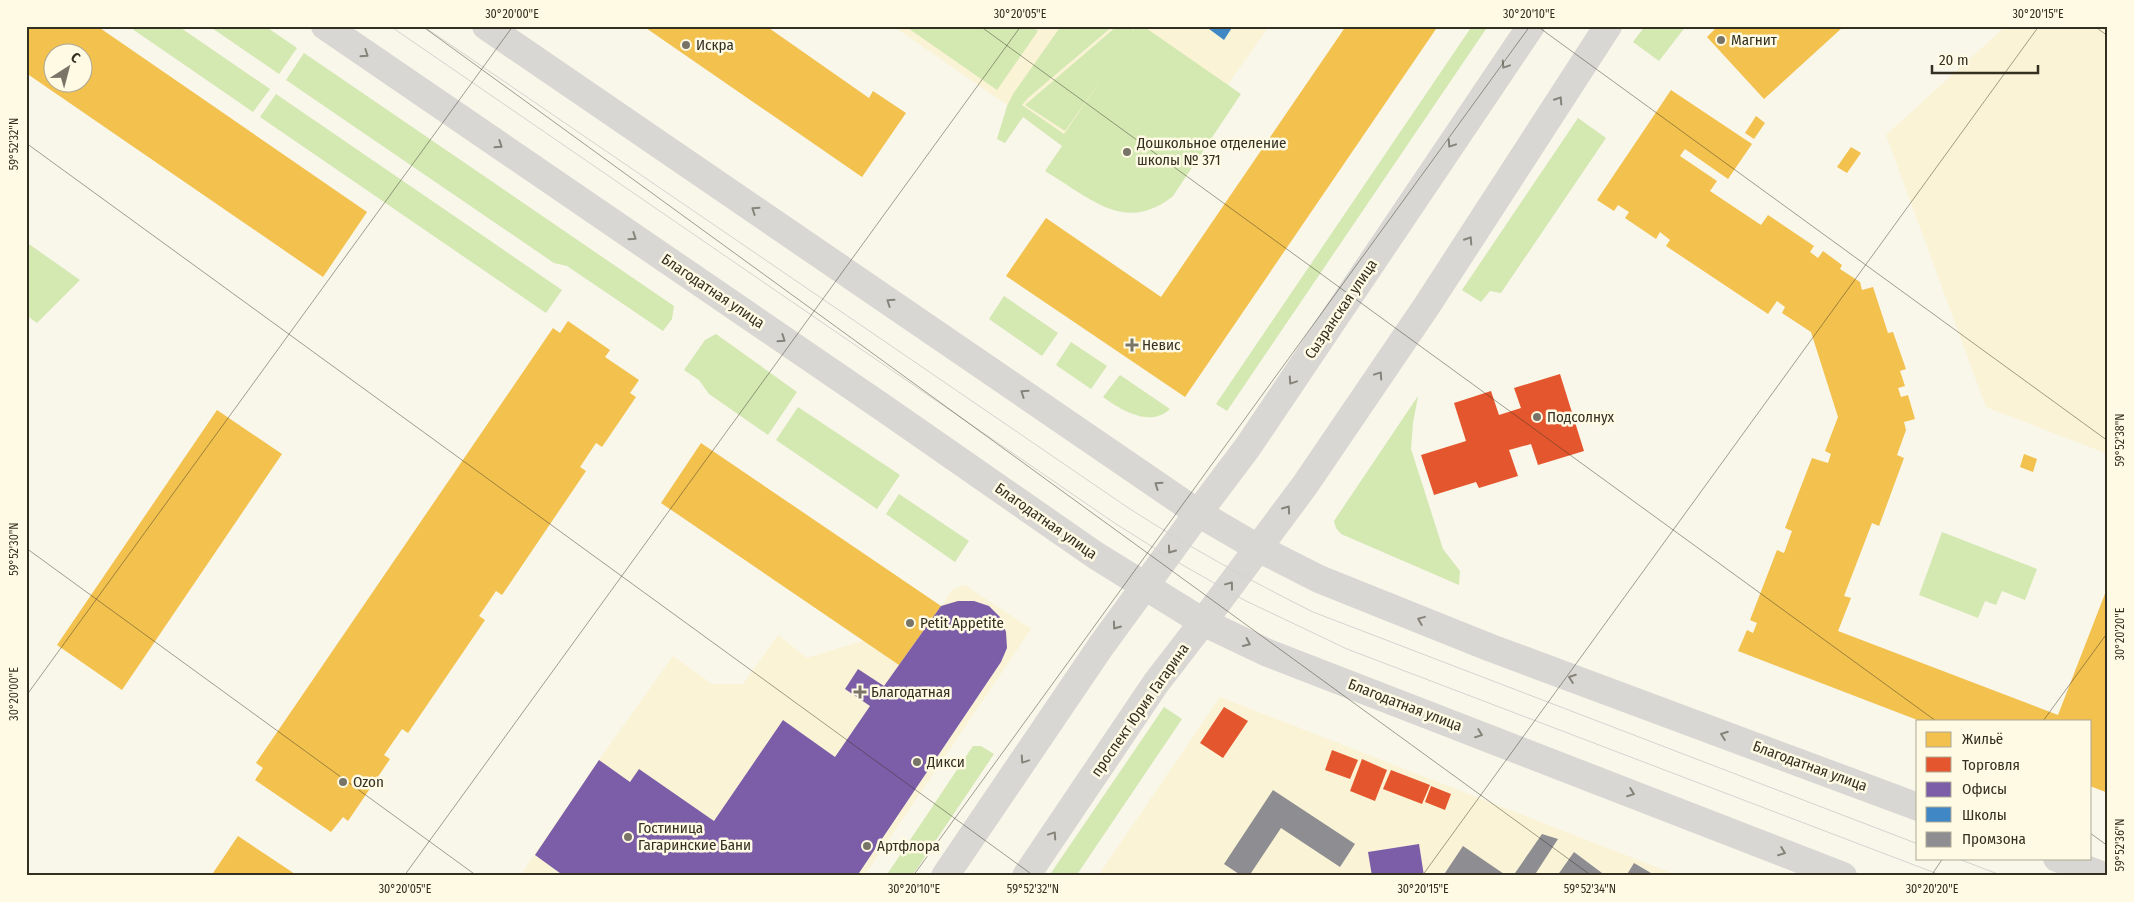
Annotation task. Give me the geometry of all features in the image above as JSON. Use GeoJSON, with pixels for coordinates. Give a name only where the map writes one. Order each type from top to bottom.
{"type":"FeatureCollection","features":[{"type":"Feature","properties":{"kind":"main road","name":"Благодатная улица"},"geometry":{"type":"LineString","coordinates":[[325,26],[1095,555],[1203,622],[1268,653],[1843,876]]}},
{"type":"Feature","properties":{"kind":"main road","name":"Благодатная улица"},"geometry":{"type":"LineString","coordinates":[[486,26],[1198,512],[1258,548],[1320,579],[1491,648],[1916,806]]}},
{"type":"Feature","properties":{"kind":"main road","name":"Сызранская улица"},"geometry":{"type":"LineString","coordinates":[[1145,587],[1198,512],[1247,448],[1531,26]]}},
{"type":"Feature","properties":{"kind":"main road"},"geometry":{"type":"LineString","coordinates":[[1258,548],[1305,484],[1428,304],[1608,26]]}},
{"type":"Feature","properties":{"kind":"main road","name":"проспект Юрия Гагарина"},"geometry":{"type":"LineString","coordinates":[[1026,876],[1156,683],[1258,548]]}},
{"type":"Feature","properties":{"kind":"main road"},"geometry":{"type":"LineString","coordinates":[[945,876],[1101,646],[1145,587]]}},
{"type":"Feature","properties":{"kind":"main road"},"geometry":{"type":"LineString","coordinates":[[2062,860],[2104,876]]}},
{"type":"Feature","properties":{"kind":"shaded area","name":"Дошкольное отделение школы № 371"},"geometry":{"type":"Polygon","coordinates":[[[893,26],[1269,26],[1146,201],[893,26]]]}},
{"type":"Feature","properties":{"kind":"shaded area"},"geometry":{"type":"Polygon","coordinates":[[[2006,26],[2108,26],[2108,454],[1986,407],[1886,135],[2006,26]]]}},
{"type":"Feature","properties":{"kind":"shaded area"},"geometry":{"type":"Polygon","coordinates":[[[965,585],[1031,629],[864,876],[520,876],[673,656],[712,684],[743,684],[778,635],[807,658],[933,619],[952,590],[965,585]]]}},
{"type":"Feature","properties":{"kind":"shaded area"},"geometry":{"type":"Polygon","coordinates":[[[1220,697],[1679,876],[1098,876],[1220,697]]]}},
{"type":"Feature","properties":{"kind":"green space"},"geometry":{"type":"Polygon","coordinates":[[[128,26],[178,26],[270,89],[253,112],[128,26]]]}},
{"type":"Feature","properties":{"kind":"green space"},"geometry":{"type":"Polygon","coordinates":[[[209,26],[265,26],[297,48],[279,74],[209,26]]]}},
{"type":"Feature","properties":{"kind":"green space"},"geometry":{"type":"Polygon","coordinates":[[[905,26],[1031,26],[1038,31],[997,90],[905,26]]]}},
{"type":"Feature","properties":{"kind":"green space","name":"Дошкольное отделение школы № 371"},"geometry":{"type":"Polygon","coordinates":[[[1061,26],[1113,26],[1022,105],[1064,134],[1104,76],[1065,131],[1025,105],[1117,26],[1131,26],[1134,32],[1134,26],[1143,26],[1241,94],[1173,196],[1156,207],[1139,212],[1123,212],[1108,208],[1092,201],[1045,171],[1062,146],[1023,117],[1005,143],[997,139],[1007,106],[1013,94],[1061,26]]]}},
{"type":"Feature","properties":{"kind":"green space"},"geometry":{"type":"Polygon","coordinates":[[[1472,26],[1488,26],[1227,411],[1216,404],[1472,26]]]}},
{"type":"Feature","properties":{"kind":"green space"},"geometry":{"type":"Polygon","coordinates":[[[1645,26],[1686,26],[1659,61],[1633,42],[1645,26]]]}},
{"type":"Feature","properties":{"kind":"green space"},"geometry":{"type":"Polygon","coordinates":[[[304,53],[674,306],[672,319],[663,331],[567,266],[554,263],[286,80],[304,53]]]}},
{"type":"Feature","properties":{"kind":"green space"},"geometry":{"type":"Polygon","coordinates":[[[276,94],[562,290],[546,313],[260,117],[276,94]]]}},
{"type":"Feature","properties":{"kind":"green space"},"geometry":{"type":"Polygon","coordinates":[[[1578,118],[1606,138],[1501,293],[1490,291],[1481,302],[1462,290],[1578,118]]]}},
{"type":"Feature","properties":{"kind":"green space"},"geometry":{"type":"Polygon","coordinates":[[[26,242],[80,280],[37,323],[26,315],[26,242]]]}},
{"type":"Feature","properties":{"kind":"green space"},"geometry":{"type":"Polygon","coordinates":[[[1004,296],[1058,333],[1042,356],[989,319],[1004,296]]]}},
{"type":"Feature","properties":{"kind":"green space"},"geometry":{"type":"Polygon","coordinates":[[[716,334],[797,392],[768,435],[709,394],[699,380],[684,370],[705,340],[716,334]]]}},
{"type":"Feature","properties":{"kind":"green space"},"geometry":{"type":"Polygon","coordinates":[[[1071,342],[1107,366],[1091,389],[1056,365],[1071,342]]]}},
{"type":"Feature","properties":{"kind":"green space"},"geometry":{"type":"Polygon","coordinates":[[[1120,375],[1170,409],[1154,417],[1145,417],[1127,412],[1110,402],[1103,397],[1120,375]]]}},
{"type":"Feature","properties":{"kind":"green space"},"geometry":{"type":"Polygon","coordinates":[[[1418,396],[1411,449],[1443,549],[1460,571],[1459,585],[1341,534],[1336,528],[1334,521],[1418,396]]]}},
{"type":"Feature","properties":{"kind":"green space"},"geometry":{"type":"Polygon","coordinates":[[[798,407],[900,475],[877,509],[776,440],[798,407]]]}},
{"type":"Feature","properties":{"kind":"green space"},"geometry":{"type":"Polygon","coordinates":[[[899,494],[969,541],[955,562],[886,514],[899,494]]]}},
{"type":"Feature","properties":{"kind":"green space"},"geometry":{"type":"Polygon","coordinates":[[[1942,532],[2037,569],[2025,600],[2002,591],[1996,605],[1985,601],[1978,618],[1919,595],[1942,532]]]}},
{"type":"Feature","properties":{"kind":"green space"},"geometry":{"type":"Polygon","coordinates":[[[1164,707],[1182,719],[1076,876],[1049,876],[1164,707]]]}},
{"type":"Feature","properties":{"kind":"green space"},"geometry":{"type":"Polygon","coordinates":[[[973,746],[981,746],[994,754],[912,876],[888,873],[973,746]]]}},
{"type":"Feature","properties":{"kind":"building: Жильё"},"geometry":{"type":"Polygon","coordinates":[[[26,26],[97,26],[367,212],[323,277],[54,92],[92,92],[92,42],[42,42],[42,84],[26,73],[26,26]]]}},
{"type":"Feature","properties":{"kind":"building: Жильё"},"geometry":{"type":"Polygon","coordinates":[[[643,26],[766,26],[869,98],[873,91],[906,113],[862,177],[643,26]]]}},
{"type":"Feature","properties":{"kind":"building: Жильё"},"geometry":{"type":"Polygon","coordinates":[[[1346,26],[1438,26],[1185,397],[1006,276],[1046,218],[1161,297],[1346,26]]]}},
{"type":"Feature","properties":{"kind":"building: Жильё"},"geometry":{"type":"Polygon","coordinates":[[[1718,26],[1843,27],[1764,99],[1707,37],[1718,26]]]}},
{"type":"Feature","properties":{"kind":"building: Жильё"},"geometry":{"type":"Polygon","coordinates":[[[1671,90],[1752,144],[1728,179],[1685,149],[1680,156],[1717,181],[1710,191],[1761,225],[1768,215],[1814,246],[1810,252],[1818,258],[1823,251],[1842,265],[1840,269],[1860,282],[1862,290],[1873,287],[1888,333],[1893,332],[1906,369],[1900,371],[1905,386],[1898,388],[1901,397],[1908,395],[1915,419],[1904,422],[1906,430],[1897,455],[1904,458],[1879,526],[1872,523],[1844,596],[1851,598],[1838,631],[2058,715],[2108,586],[2108,793],[2092,787],[2092,720],[1917,720],[1738,651],[1747,630],[1753,633],[1757,623],[1750,620],[1777,550],[1784,553],[1792,531],[1785,528],[1812,458],[1828,463],[1831,454],[1825,451],[1838,417],[1811,332],[1782,313],[1785,307],[1777,301],[1768,314],[1666,246],[1670,240],[1660,232],[1656,239],[1625,218],[1629,212],[1618,205],[1614,211],[1597,200],[1671,90]]]}},
{"type":"Feature","properties":{"kind":"building: Жильё"},"geometry":{"type":"Polygon","coordinates":[[[1756,116],[1765,123],[1754,139],[1745,133],[1756,116]]]}},
{"type":"Feature","properties":{"kind":"building: Жильё"},"geometry":{"type":"Polygon","coordinates":[[[1851,147],[1861,153],[1847,173],[1837,167],[1851,147]]]}},
{"type":"Feature","properties":{"kind":"building: Жильё"},"geometry":{"type":"Polygon","coordinates":[[[568,321],[610,350],[605,357],[639,380],[630,393],[636,397],[602,447],[596,443],[580,467],[586,471],[502,595],[496,591],[479,616],[485,620],[408,733],[402,729],[384,755],[390,759],[348,821],[343,817],[331,832],[255,780],[263,768],[256,763],[553,328],[560,333],[568,321]]]}},
{"type":"Feature","properties":{"kind":"building: Жильё"},"geometry":{"type":"Polygon","coordinates":[[[217,410],[282,454],[122,690],[57,645],[217,410]]]}},
{"type":"Feature","properties":{"kind":"building: Жильё"},"geometry":{"type":"Polygon","coordinates":[[[701,443],[941,606],[899,665],[661,503],[701,443]]]}},
{"type":"Feature","properties":{"kind":"building: Жильё"},"geometry":{"type":"Polygon","coordinates":[[[2024,454],[2037,459],[2033,472],[2020,467],[2024,454]]]}},
{"type":"Feature","properties":{"kind":"building: Жильё"},"geometry":{"type":"Polygon","coordinates":[[[238,836],[295,874],[294,876],[211,876],[238,836]]]}},
{"type":"Feature","properties":{"kind":"building: Торговля"},"geometry":{"type":"Polygon","coordinates":[[[1560,374],[1584,451],[1538,465],[1531,444],[1509,450],[1518,476],[1479,488],[1476,482],[1434,495],[1421,455],[1466,441],[1454,403],[1491,391],[1499,415],[1521,408],[1514,388],[1560,374]]]}},
{"type":"Feature","properties":{"kind":"building: Торговля"},"geometry":{"type":"Polygon","coordinates":[[[1224,707],[1248,721],[1223,758],[1200,743],[1224,707]]]}},
{"type":"Feature","properties":{"kind":"building: Торговля"},"geometry":{"type":"Polygon","coordinates":[[[1332,750],[1358,760],[1350,779],[1325,770],[1332,750]]]}},
{"type":"Feature","properties":{"kind":"building: Торговля"},"geometry":{"type":"Polygon","coordinates":[[[1362,759],[1387,770],[1375,801],[1350,791],[1362,759]]]}},
{"type":"Feature","properties":{"kind":"building: Торговля"},"geometry":{"type":"Polygon","coordinates":[[[1391,770],[1430,785],[1422,804],[1383,789],[1391,770]]]}},
{"type":"Feature","properties":{"kind":"building: Торговля"},"geometry":{"type":"Polygon","coordinates":[[[1431,786],[1451,794],[1445,810],[1425,802],[1431,786]]]}},
{"type":"Feature","properties":{"kind":"building: Офисы"},"geometry":{"type":"Polygon","coordinates":[[[958,601],[974,601],[989,606],[1000,617],[1006,632],[1007,648],[1001,662],[857,876],[564,876],[535,855],[599,760],[630,782],[639,769],[714,821],[783,720],[835,757],[870,706],[845,689],[858,669],[884,686],[941,606],[958,601]]]}},
{"type":"Feature","properties":{"kind":"building: Офисы"},"geometry":{"type":"Polygon","coordinates":[[[1419,844],[1424,876],[1372,876],[1368,852],[1419,844]]]}},
{"type":"Feature","properties":{"kind":"building: Школы"},"geometry":{"type":"Polygon","coordinates":[[[1205,26],[1233,26],[1224,40],[1205,26]]]}},
{"type":"Feature","properties":{"kind":"building: Промзона"},"geometry":{"type":"Polygon","coordinates":[[[1273,790],[1355,844],[1340,867],[1281,828],[1249,876],[1242,876],[1224,864],[1273,790]]]}},
{"type":"Feature","properties":{"kind":"building: Промзона"},"geometry":{"type":"Polygon","coordinates":[[[1542,834],[1558,839],[1534,876],[1513,876],[1542,834]]]}},
{"type":"Feature","properties":{"kind":"building: Промзона"},"geometry":{"type":"Polygon","coordinates":[[[1463,846],[1507,876],[1443,876],[1463,846]]]}},
{"type":"Feature","properties":{"kind":"building: Промзона"},"geometry":{"type":"Polygon","coordinates":[[[1574,852],[1602,873],[1600,876],[1557,876],[1574,852]]]}},
{"type":"Feature","properties":{"kind":"building: Промзона"},"geometry":{"type":"Polygon","coordinates":[[[1634,863],[1656,876],[1626,876],[1634,863]]]}},
{"type":"Feature","properties":{"kind":"tram line"},"geometry":{"type":"LineString","coordinates":[[390,26],[1116,524],[1242,599],[1347,649],[1943,876]]}},
{"type":"Feature","properties":{"kind":"tram line"},"geometry":{"type":"LineString","coordinates":[[423,26],[1127,507],[1195,549],[1242,575],[1313,612],[1916,843]]}},
{"type":"Feature","properties":{"kind":"tram line"},"geometry":{"type":"LineString","coordinates":[[1961,860],[2003,876]]}},
{"type":"Feature","properties":{"kind":"place","name":"Магнит"},"geometry":{"type":"Point","coordinates":[1721,40]}},
{"type":"Feature","properties":{"kind":"place","name":"Искра"},"geometry":{"type":"Point","coordinates":[686,45]}},
{"type":"Feature","properties":{"kind":"place","name":"Дошкольное отделение школы № 371"},"geometry":{"type":"Point","coordinates":[1127,152]}},
{"type":"Feature","properties":{"kind":"place","name":"Невис"},"geometry":{"type":"Point","coordinates":[1132,345]}},
{"type":"Feature","properties":{"kind":"place","name":"Подсолнух"},"geometry":{"type":"Point","coordinates":[1537,417]}},
{"type":"Feature","properties":{"kind":"place","name":"Petit Appetite"},"geometry":{"type":"Point","coordinates":[910,623]}},
{"type":"Feature","properties":{"kind":"place","name":"Благодатная"},"geometry":{"type":"Point","coordinates":[860,692]}},
{"type":"Feature","properties":{"kind":"place","name":"Дикси"},"geometry":{"type":"Point","coordinates":[917,762]}},
{"type":"Feature","properties":{"kind":"place","name":"Ozon"},"geometry":{"type":"Point","coordinates":[343,782]}},
{"type":"Feature","properties":{"kind":"place","name":"Гостиница Гагаринские Бани"},"geometry":{"type":"Point","coordinates":[628,837]}},
{"type":"Feature","properties":{"kind":"place","name":"Артфлора"},"geometry":{"type":"Point","coordinates":[867,846]}}]}
